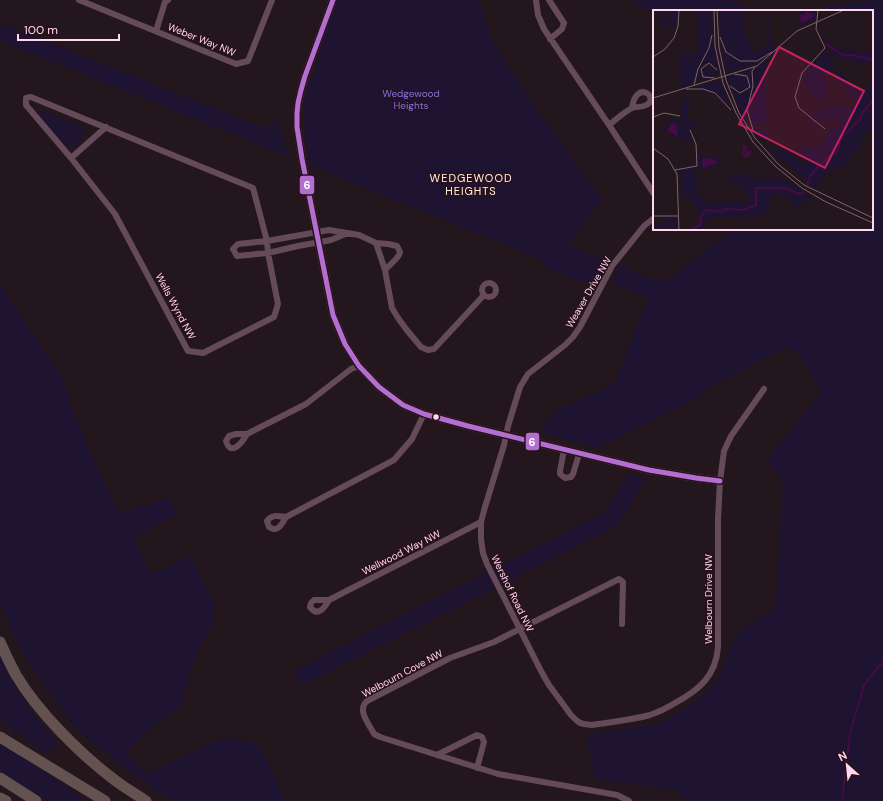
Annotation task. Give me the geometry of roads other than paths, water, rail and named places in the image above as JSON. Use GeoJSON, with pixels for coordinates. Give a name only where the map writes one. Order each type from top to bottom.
{"type":"FeatureCollection","features":[{"type":"Feature","properties":{"kind":"highway"},"geometry":{"type":"LineString","coordinates":[[0,642],[16,675],[33,699],[55,725],[85,756],[116,781],[146,801]]}},
{"type":"Feature","properties":{"kind":"highway"},"geometry":{"type":"LineString","coordinates":[[0,736],[105,801]]}},
{"type":"Feature","properties":{"kind":"highway"},"geometry":{"type":"LineString","coordinates":[[0,778],[36,801]]}},
{"type":"Feature","properties":{"kind":"highway"},"geometry":{"type":"LineString","coordinates":[[0,798],[6,801]]}},
{"type":"Feature","properties":{"kind":"street","name":"Weber Way NW"},"geometry":{"type":"LineString","coordinates":[[79,0],[236,64],[248,61],[272,0]]}},
{"type":"Feature","properties":{"kind":"street"},"geometry":{"type":"LineString","coordinates":[[333,0],[305,76],[298,103],[297,127],[333,315],[345,344],[359,366],[385,392],[403,405],[424,414],[579,454],[649,470],[720,481]]}},
{"type":"Feature","properties":{"kind":"street"},"geometry":{"type":"LineString","coordinates":[[536,0],[538,15],[544,29],[653,192]]}},
{"type":"Feature","properties":{"kind":"street"},"geometry":{"type":"LineString","coordinates":[[549,0],[564,23],[562,30],[550,38]]}},
{"type":"Feature","properties":{"kind":"street","name":"Weber Way NW"},"geometry":{"type":"LineString","coordinates":[[156,31],[166,1]]}},
{"type":"Feature","properties":{"kind":"street","name":"Wells Wynd NW"},"geometry":{"type":"LineString","coordinates":[[31,96],[253,188],[267,241],[278,304],[274,317],[204,354],[188,350],[115,214],[71,158],[26,105],[26,98],[31,96]]}},
{"type":"Feature","properties":{"kind":"street"},"geometry":{"type":"LineString","coordinates":[[608,124],[632,108]]}},
{"type":"Feature","properties":{"kind":"street"},"geometry":{"type":"LineString","coordinates":[[71,158],[106,127]]}},
{"type":"Feature","properties":{"kind":"street","name":"Weaver Drive NW"},"geometry":{"type":"LineString","coordinates":[[506,435],[520,387],[528,374],[573,337],[580,327],[612,266],[644,226],[653,219]]}},
{"type":"Feature","properties":{"kind":"street"},"geometry":{"type":"LineString","coordinates":[[348,233],[331,240],[268,252],[237,256],[233,249],[238,244],[267,241],[317,231],[329,230],[359,234],[376,243],[396,246],[400,252],[399,255],[385,270]]}},
{"type":"Feature","properties":{"kind":"street"},"geometry":{"type":"LineString","coordinates":[[376,243],[385,270],[392,308],[406,329],[421,346],[428,350],[434,349],[484,295]]}},
{"type":"Feature","properties":{"kind":"street"},"geometry":{"type":"LineString","coordinates":[[247,434],[306,404],[351,369],[359,366]]}},
{"type":"Feature","properties":{"kind":"street","name":"Welbourn Drive NW"},"geometry":{"type":"LineString","coordinates":[[580,723],[592,725],[659,712],[694,692],[708,677],[714,666],[718,647],[718,519],[720,481],[724,452],[728,440],[764,389]]}},
{"type":"Feature","properties":{"kind":"street"},"geometry":{"type":"LineString","coordinates":[[286,517],[394,460],[412,439],[424,414]]}},
{"type":"Feature","properties":{"kind":"street","name":"Wershof Road NW"},"geometry":{"type":"LineString","coordinates":[[506,435],[481,522],[481,539],[484,559],[547,681],[571,715],[580,723]]}},
{"type":"Feature","properties":{"kind":"street"},"geometry":{"type":"LineString","coordinates":[[564,450],[560,474],[565,478],[571,477],[579,454]]}},
{"type":"Feature","properties":{"kind":"street","name":"Wellwood Way NW"},"geometry":{"type":"LineString","coordinates":[[329,600],[481,522]]}},
{"type":"Feature","properties":{"kind":"street"},"geometry":{"type":"LineString","coordinates":[[519,629],[619,579],[624,582],[622,624]]}},
{"type":"Feature","properties":{"kind":"street","name":"Welbourn Cove NW"},"geometry":{"type":"LineString","coordinates":[[519,629],[488,645],[450,658],[367,701],[363,705],[362,710],[374,734],[498,774],[616,795],[629,801]]}},
{"type":"Feature","properties":{"kind":"street"},"geometry":{"type":"LineString","coordinates":[[437,755],[477,735],[482,738],[484,742],[477,768]]}},
{"type":"Feature","properties":{"kind":"waterway"},"geometry":{"type":"LineString","coordinates":[[842,801],[850,733],[864,685],[883,663]]}},
{"type":"Feature","properties":{"kind":"district","name":"WEDGEWOOD HEIGHTS"},"geometry":{"type":"Point","coordinates":[471,184]}},
{"type":"Feature","properties":{"kind":"park label","name":"Wedgewood Heights"},"geometry":{"type":"Point","coordinates":[411,98]}}]}
